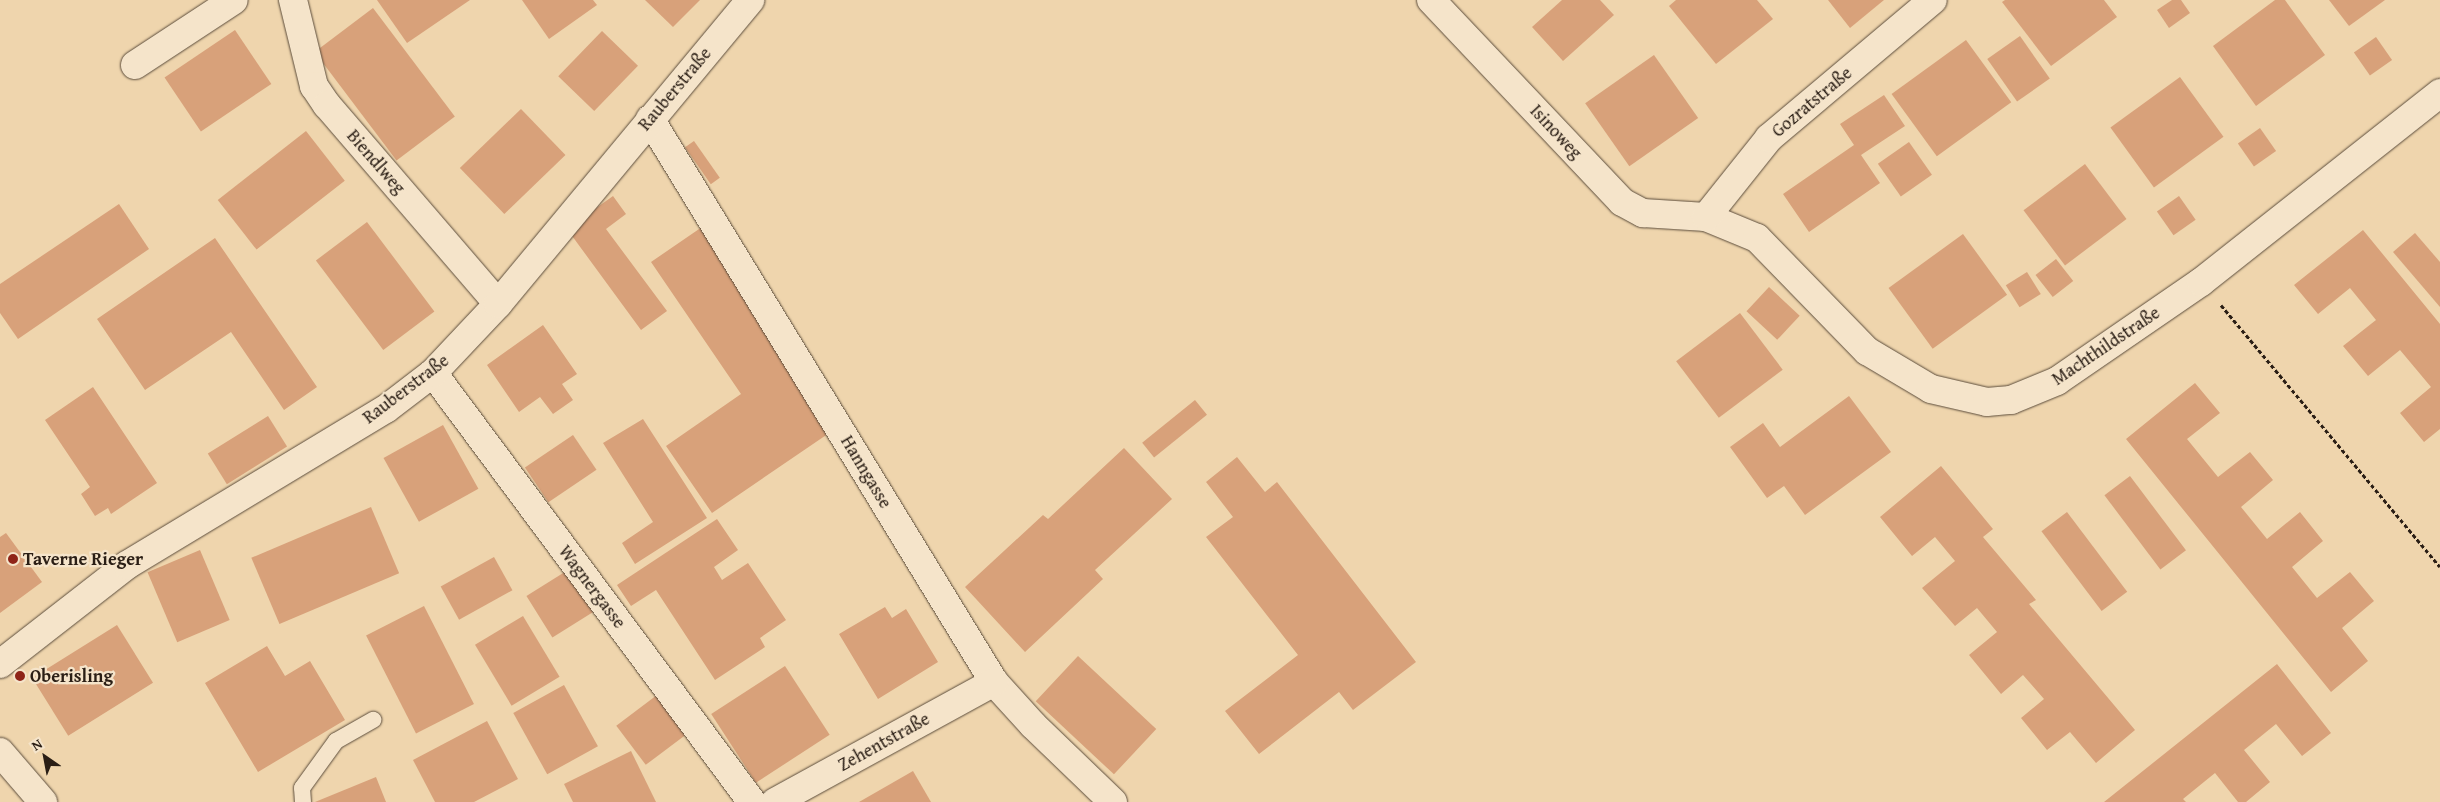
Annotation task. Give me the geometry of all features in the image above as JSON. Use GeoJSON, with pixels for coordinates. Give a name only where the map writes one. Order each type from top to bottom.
{"type":"FeatureCollection","features":[{"type":"Feature","properties":{"kind":"street"},"geometry":{"type":"LineString","coordinates":[[135,65],[234,0]]}},
{"type":"Feature","properties":{"kind":"street","name":"Biendlweg"},"geometry":{"type":"LineString","coordinates":[[293,0],[314,86],[327,106],[498,304]]}},
{"type":"Feature","properties":{"kind":"street","name":"Rauberstraße"},"geometry":{"type":"LineString","coordinates":[[0,664],[126,565],[386,409],[433,372],[498,304],[750,0]]}},
{"type":"Feature","properties":{"kind":"street","name":"Isinoweg"},"geometry":{"type":"LineString","coordinates":[[1431,0],[1622,202],[1643,213],[1706,217]]}},
{"type":"Feature","properties":{"kind":"street","name":"Gozratstraße"},"geometry":{"type":"LineString","coordinates":[[1706,217],[1770,138],[1933,0]]}},
{"type":"Feature","properties":{"kind":"street","name":"Machthildstraße"},"geometry":{"type":"LineString","coordinates":[[1706,217],[1757,238],[1866,351],[1931,389],[1987,402],[2011,400],[2057,381],[2201,282],[2440,93]]}},
{"type":"Feature","properties":{"kind":"street","name":"Hanngasse"},"geometry":{"type":"LineString","coordinates":[[650,119],[994,682],[1033,725],[1113,802]]}},
{"type":"Feature","properties":{"kind":"street","name":"Wagnergasse"},"geometry":{"type":"LineString","coordinates":[[433,372],[752,802]]}},
{"type":"Feature","properties":{"kind":"street","name":"Zehentstraße"},"geometry":{"type":"LineString","coordinates":[[775,802],[994,682]]}},
{"type":"Feature","properties":{"kind":"street"},"geometry":{"type":"LineString","coordinates":[[0,752],[43,802]]}},
{"type":"Feature","properties":{"kind":"lane"},"geometry":{"type":"LineString","coordinates":[[303,802],[302,788],[336,741],[373,720]]}},
{"type":"Feature","properties":{"kind":"path"},"geometry":{"type":"LineString","coordinates":[[2201,282],[2440,566]]}},
{"type":"Feature","properties":{"kind":"building"},"geometry":{"type":"Polygon","coordinates":[[[377,0],[470,0],[407,43],[377,0]]]}},
{"type":"Feature","properties":{"kind":"building"},"geometry":{"type":"Polygon","coordinates":[[[522,0],[593,0],[597,5],[549,39],[522,0]]]}},
{"type":"Feature","properties":{"kind":"building"},"geometry":{"type":"Polygon","coordinates":[[[645,0],[700,0],[673,27],[645,0]]]}},
{"type":"Feature","properties":{"kind":"building"},"geometry":{"type":"Polygon","coordinates":[[[1562,0],[1600,0],[1614,15],[1563,61],[1532,27],[1562,0]]]}},
{"type":"Feature","properties":{"kind":"building"},"geometry":{"type":"Polygon","coordinates":[[[1676,0],[1757,0],[1773,19],[1716,64],[1669,6],[1676,0]]]}},
{"type":"Feature","properties":{"kind":"building"},"geometry":{"type":"Polygon","coordinates":[[[1828,0],[1884,0],[1850,28],[1828,0]]]}},
{"type":"Feature","properties":{"kind":"building"},"geometry":{"type":"Polygon","coordinates":[[[2005,0],[2104,0],[2117,17],[2051,66],[2002,2],[2005,0]]]}},
{"type":"Feature","properties":{"kind":"building"},"geometry":{"type":"Polygon","coordinates":[[[2172,0],[2181,0],[2190,13],[2169,28],[2157,10],[2172,0]]]}},
{"type":"Feature","properties":{"kind":"building"},"geometry":{"type":"Polygon","coordinates":[[[2275,0],[2285,0],[2325,55],[2256,106],[2213,46],[2275,0]]]}},
{"type":"Feature","properties":{"kind":"building"},"geometry":{"type":"Polygon","coordinates":[[[2329,0],[2385,0],[2349,26],[2329,0]]]}},
{"type":"Feature","properties":{"kind":"building"},"geometry":{"type":"Polygon","coordinates":[[[373,8],[455,117],[397,161],[315,52],[373,8]]]}},
{"type":"Feature","properties":{"kind":"building"},"geometry":{"type":"Polygon","coordinates":[[[235,30],[271,84],[201,131],[165,78],[235,30]]]}},
{"type":"Feature","properties":{"kind":"building"},"geometry":{"type":"Polygon","coordinates":[[[602,31],[638,66],[594,111],[558,76],[602,31]]]}},
{"type":"Feature","properties":{"kind":"building"},"geometry":{"type":"Polygon","coordinates":[[[2020,36],[2050,79],[2017,102],[1987,59],[2020,36]]]}},
{"type":"Feature","properties":{"kind":"building"},"geometry":{"type":"Polygon","coordinates":[[[2376,37],[2392,60],[2370,75],[2354,52],[2376,37]]]}},
{"type":"Feature","properties":{"kind":"building"},"geometry":{"type":"Polygon","coordinates":[[[1966,40],[2011,102],[1937,156],[1892,94],[1966,40]]]}},
{"type":"Feature","properties":{"kind":"building"},"geometry":{"type":"Polygon","coordinates":[[[1654,55],[1698,118],[1629,166],[1585,103],[1654,55]]]}},
{"type":"Feature","properties":{"kind":"building"},"geometry":{"type":"Polygon","coordinates":[[[2180,77],[2223,137],[2154,187],[2110,128],[2180,77]]]}},
{"type":"Feature","properties":{"kind":"building"},"geometry":{"type":"Polygon","coordinates":[[[1884,95],[1905,126],[1861,155],[1880,183],[1809,232],[1783,194],[1854,145],[1840,124],[1884,95]]]}},
{"type":"Feature","properties":{"kind":"building"},"geometry":{"type":"Polygon","coordinates":[[[521,109],[565,155],[504,214],[460,168],[521,109]]]}},
{"type":"Feature","properties":{"kind":"building"},"geometry":{"type":"Polygon","coordinates":[[[2260,128],[2276,151],[2254,166],[2238,143],[2260,128]]]}},
{"type":"Feature","properties":{"kind":"building"},"geometry":{"type":"Polygon","coordinates":[[[306,131],[345,181],[257,250],[218,200],[306,131]]]}},
{"type":"Feature","properties":{"kind":"building"},"geometry":{"type":"Polygon","coordinates":[[[694,141],[720,178],[711,184],[685,147],[694,141]]]}},
{"type":"Feature","properties":{"kind":"building"},"geometry":{"type":"Polygon","coordinates":[[[1909,142],[1932,175],[1901,197],[1878,164],[1909,142]]]}},
{"type":"Feature","properties":{"kind":"building"},"geometry":{"type":"Polygon","coordinates":[[[2085,164],[2127,219],[2065,265],[2024,210],[2085,164]]]}},
{"type":"Feature","properties":{"kind":"building"},"geometry":{"type":"Polygon","coordinates":[[[613,196],[626,214],[606,229],[667,311],[641,330],[567,229],[613,196]]]}},
{"type":"Feature","properties":{"kind":"building"},"geometry":{"type":"Polygon","coordinates":[[[2179,196],[2196,220],[2174,235],[2157,211],[2179,196]]]}},
{"type":"Feature","properties":{"kind":"building"},"geometry":{"type":"Polygon","coordinates":[[[119,204],[149,249],[18,339],[0,313],[0,284],[119,204]]]}},
{"type":"Feature","properties":{"kind":"building"},"geometry":{"type":"Polygon","coordinates":[[[367,222],[434,311],[383,350],[316,261],[367,222]]]}},
{"type":"Feature","properties":{"kind":"building"},"geometry":{"type":"Polygon","coordinates":[[[702,227],[838,427],[712,513],[666,446],[741,394],[651,262],[702,227]]]}},
{"type":"Feature","properties":{"kind":"building"},"geometry":{"type":"Polygon","coordinates":[[[2363,230],[2440,324],[2440,429],[2424,442],[2400,413],[2431,387],[2400,350],[2368,376],[2343,346],[2376,320],[2350,288],[2318,314],[2294,285],[2363,230]]]}},
{"type":"Feature","properties":{"kind":"building"},"geometry":{"type":"Polygon","coordinates":[[[2415,233],[2440,262],[2440,307],[2393,252],[2415,233]]]}},
{"type":"Feature","properties":{"kind":"building"},"geometry":{"type":"Polygon","coordinates":[[[1963,234],[2007,295],[1933,349],[1889,288],[1963,234]]]}},
{"type":"Feature","properties":{"kind":"building"},"geometry":{"type":"Polygon","coordinates":[[[215,238],[317,387],[284,410],[231,332],[145,390],[97,319],[215,238]]]}},
{"type":"Feature","properties":{"kind":"building"},"geometry":{"type":"Polygon","coordinates":[[[2056,259],[2073,281],[2053,297],[2036,275],[2056,259]]]}},
{"type":"Feature","properties":{"kind":"building"},"geometry":{"type":"Polygon","coordinates":[[[2027,272],[2041,294],[2020,307],[2006,285],[2027,272]]]}},
{"type":"Feature","properties":{"kind":"building"},"geometry":{"type":"Polygon","coordinates":[[[1769,287],[1800,316],[1777,340],[1746,311],[1769,287]]]}},
{"type":"Feature","properties":{"kind":"building"},"geometry":{"type":"Polygon","coordinates":[[[1740,313],[1783,370],[1719,418],[1676,361],[1740,313]]]}},
{"type":"Feature","properties":{"kind":"building"},"geometry":{"type":"Polygon","coordinates":[[[543,325],[577,374],[562,384],[573,400],[553,414],[540,397],[519,412],[487,365],[543,325]]]}},
{"type":"Feature","properties":{"kind":"building"},"geometry":{"type":"Polygon","coordinates":[[[2195,383],[2220,413],[2187,439],[2218,477],[2250,452],[2273,480],[2241,507],[2267,539],[2300,512],[2323,541],[2292,567],[2317,598],[2350,572],[2374,601],[2342,628],[2368,661],[2331,692],[2126,439],[2195,383]]]}},
{"type":"Feature","properties":{"kind":"building"},"geometry":{"type":"Polygon","coordinates":[[[93,387],[157,483],[111,514],[108,508],[95,516],[81,494],[90,487],[45,420],[93,387]]]}},
{"type":"Feature","properties":{"kind":"building"},"geometry":{"type":"Polygon","coordinates":[[[1849,396],[1891,452],[1805,515],[1784,486],[1767,498],[1730,447],[1763,423],[1780,447],[1849,396]]]}},
{"type":"Feature","properties":{"kind":"building"},"geometry":{"type":"Polygon","coordinates":[[[1195,400],[1207,415],[1154,458],[1142,443],[1195,400]]]}},
{"type":"Feature","properties":{"kind":"building"},"geometry":{"type":"Polygon","coordinates":[[[268,416],[287,447],[227,484],[208,454],[268,416]]]}},
{"type":"Feature","properties":{"kind":"building"},"geometry":{"type":"Polygon","coordinates":[[[643,419],[707,518],[635,564],[622,543],[653,522],[603,443],[643,419]]]}},
{"type":"Feature","properties":{"kind":"building"},"geometry":{"type":"Polygon","coordinates":[[[443,425],[478,489],[419,522],[384,458],[443,425]]]}},
{"type":"Feature","properties":{"kind":"building"},"geometry":{"type":"Polygon","coordinates":[[[573,435],[596,470],[548,502],[525,467],[573,435]]]}},
{"type":"Feature","properties":{"kind":"building"},"geometry":{"type":"Polygon","coordinates":[[[1124,448],[1172,499],[1095,570],[1103,579],[1025,652],[965,587],[1043,515],[1048,519],[1124,448]]]}},
{"type":"Feature","properties":{"kind":"building"},"geometry":{"type":"Polygon","coordinates":[[[1237,457],[1265,492],[1277,482],[1416,662],[1353,710],[1339,692],[1259,754],[1225,711],[1298,655],[1206,537],[1233,517],[1206,482],[1237,457]]]}},
{"type":"Feature","properties":{"kind":"building"},"geometry":{"type":"Polygon","coordinates":[[[1941,466],[1993,529],[1983,537],[2036,600],[2029,604],[2135,730],[2096,763],[2070,732],[2047,750],[2021,718],[2044,699],[2023,675],[2001,694],[1969,655],[1997,632],[1977,608],[1955,626],[1922,588],[1955,561],[1935,537],[1912,556],[1880,517],[1941,466]]]}},
{"type":"Feature","properties":{"kind":"building"},"geometry":{"type":"Polygon","coordinates":[[[2130,476],[2186,550],[2160,570],[2104,495],[2130,476]]]}},
{"type":"Feature","properties":{"kind":"building"},"geometry":{"type":"Polygon","coordinates":[[[371,507],[399,573],[279,624],[251,558],[371,507]]]}},
{"type":"Feature","properties":{"kind":"building"},"geometry":{"type":"Polygon","coordinates":[[[2067,512],[2127,592],[2102,611],[2041,531],[2067,512]]]}},
{"type":"Feature","properties":{"kind":"building"},"geometry":{"type":"Polygon","coordinates":[[[717,519],[738,550],[714,567],[722,580],[748,563],[786,620],[760,638],[765,647],[715,680],[656,590],[631,606],[617,585],[717,519]]]}},
{"type":"Feature","properties":{"kind":"building","name":"Taverne Rieger"},"geometry":{"type":"Polygon","coordinates":[[[6,533],[42,582],[0,613],[0,537],[6,533]]]}},
{"type":"Feature","properties":{"kind":"building"},"geometry":{"type":"Polygon","coordinates":[[[200,550],[230,620],[177,642],[148,572],[200,550]]]}},
{"type":"Feature","properties":{"kind":"building"},"geometry":{"type":"Polygon","coordinates":[[[494,557],[512,590],[459,620],[441,587],[494,557]]]}},
{"type":"Feature","properties":{"kind":"building"},"geometry":{"type":"Polygon","coordinates":[[[568,570],[594,612],[552,638],[526,596],[568,570]]]}},
{"type":"Feature","properties":{"kind":"building"},"geometry":{"type":"Polygon","coordinates":[[[424,606],[474,704],[416,734],[366,636],[424,606]]]}},
{"type":"Feature","properties":{"kind":"building"},"geometry":{"type":"Polygon","coordinates":[[[885,607],[892,618],[906,609],[938,662],[878,699],[839,634],[885,607]]]}},
{"type":"Feature","properties":{"kind":"building"},"geometry":{"type":"Polygon","coordinates":[[[523,616],[560,677],[512,706],[475,645],[523,616]]]}},
{"type":"Feature","properties":{"kind":"building"},"geometry":{"type":"Polygon","coordinates":[[[117,625],[153,683],[68,736],[32,678],[117,625]]]}},
{"type":"Feature","properties":{"kind":"building"},"geometry":{"type":"Polygon","coordinates":[[[267,646],[285,676],[310,661],[345,720],[258,772],[205,683],[267,646]]]}},
{"type":"Feature","properties":{"kind":"building"},"geometry":{"type":"Polygon","coordinates":[[[1078,656],[1156,729],[1114,774],[1036,701],[1078,656]]]}},
{"type":"Feature","properties":{"kind":"building"},"geometry":{"type":"Polygon","coordinates":[[[2277,664],[2331,733],[2302,756],[2276,724],[2244,750],[2270,782],[2246,802],[2238,802],[2215,773],[2183,799],[2186,802],[2104,802],[2277,664]]]}},
{"type":"Feature","properties":{"kind":"building"},"geometry":{"type":"Polygon","coordinates":[[[785,666],[830,735],[756,783],[711,714],[785,666]]]}},
{"type":"Feature","properties":{"kind":"building"},"geometry":{"type":"Polygon","coordinates":[[[564,685],[598,746],[547,774],[513,713],[564,685]]]}},
{"type":"Feature","properties":{"kind":"building"},"geometry":{"type":"Polygon","coordinates":[[[661,692],[690,731],[646,765],[616,726],[661,692]]]}},
{"type":"Feature","properties":{"kind":"building"},"geometry":{"type":"Polygon","coordinates":[[[487,721],[518,779],[474,802],[435,802],[413,760],[487,721]]]}},
{"type":"Feature","properties":{"kind":"building"},"geometry":{"type":"Polygon","coordinates":[[[631,751],[656,802],[573,802],[564,784],[631,751]]]}},
{"type":"Feature","properties":{"kind":"building"},"geometry":{"type":"Polygon","coordinates":[[[913,771],[931,802],[859,802],[913,771]]]}},
{"type":"Feature","properties":{"kind":"building"},"geometry":{"type":"Polygon","coordinates":[[[376,777],[386,802],[315,802],[376,777]]]}},
{"type":"Feature","properties":{"kind":"place","name":"Taverne Rieger"},"geometry":{"type":"Point","coordinates":[13,559]}},
{"type":"Feature","properties":{"kind":"place","name":"Oberisling"},"geometry":{"type":"Point","coordinates":[20,676]}}]}
